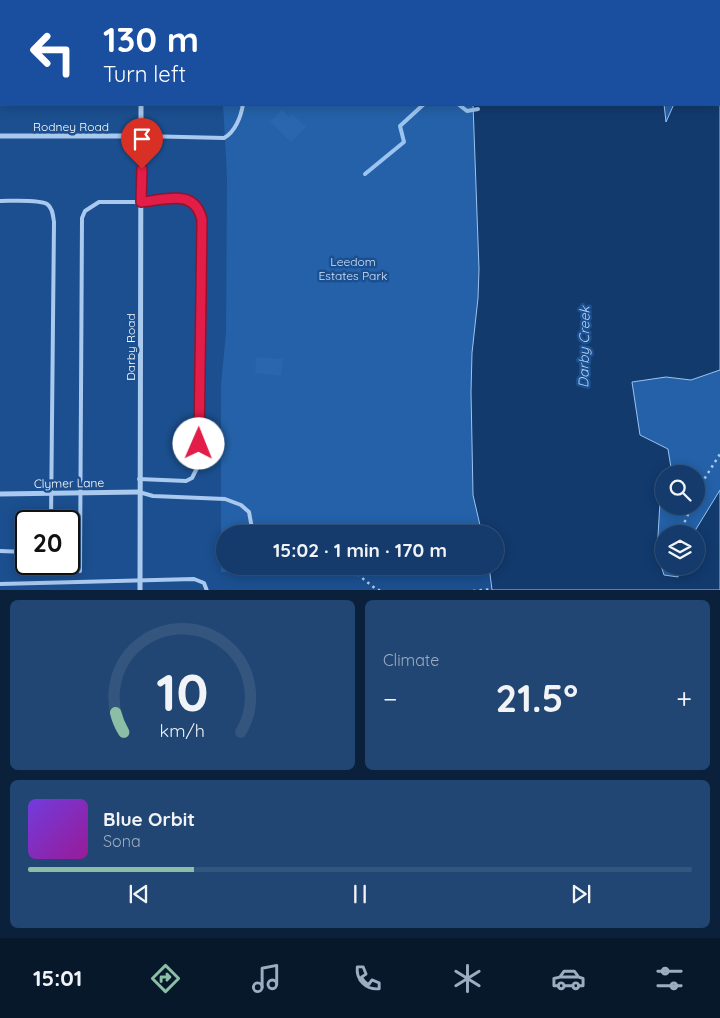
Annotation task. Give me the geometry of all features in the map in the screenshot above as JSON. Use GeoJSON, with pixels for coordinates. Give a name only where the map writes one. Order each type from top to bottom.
{"type":"FeatureCollection","features":[{"type":"Feature","properties":{"kind":"street","name":"Darby Road"},"geometry":{"type":"LineString","coordinates":[[140,590],[141,105]]}},
{"type":"Feature","properties":{"kind":"street","name":"Rodney Road"},"geometry":{"type":"LineString","coordinates":[[0,136],[142,136]]}},
{"type":"Feature","properties":{"kind":"street","name":"Clymer Lane"},"geometry":{"type":"LineString","coordinates":[[0,494],[139,492]]}},
{"type":"Feature","properties":{"kind":"lane"},"geometry":{"type":"LineString","coordinates":[[142,136],[224,138],[231,134],[238,122],[243,105]]}},
{"type":"Feature","properties":{"kind":"lane"},"geometry":{"type":"LineString","coordinates":[[80,571],[82,218],[85,211],[99,202],[141,202],[182,198],[189,200],[200,211],[202,220],[198,466],[192,478],[186,481],[139,479]]}},
{"type":"Feature","properties":{"kind":"lane"},"geometry":{"type":"LineString","coordinates":[[0,201],[41,202],[48,205],[54,222],[51,510]]}},
{"type":"Feature","properties":{"kind":"lane"},"geometry":{"type":"LineString","coordinates":[[139,492],[153,496],[225,499],[234,502],[249,512],[251,525]]}},
{"type":"Feature","properties":{"kind":"lane"},"geometry":{"type":"LineString","coordinates":[[0,551],[15,552]]}},
{"type":"Feature","properties":{"kind":"lane"},"geometry":{"type":"LineString","coordinates":[[0,584],[194,579],[204,583],[207,590]]}},
{"type":"Feature","properties":{"kind":"path"},"geometry":{"type":"LineString","coordinates":[[705,478],[720,454]]}},
{"type":"Feature","properties":{"kind":"path"},"geometry":{"type":"LineString","coordinates":[[358,575],[376,589],[381,590]]}},
{"type":"Feature","properties":{"kind":"path"},"geometry":{"type":"LineString","coordinates":[[473,590],[492,589]]}},
{"type":"Feature","properties":{"kind":"green space","name":"Leedom Estates Park"},"geometry":{"type":"Polygon","coordinates":[[[223,105],[473,105],[479,269],[472,353],[471,392],[473,495],[480,525],[221,525],[221,385],[226,332],[227,177],[223,105]]]}},
{"type":"Feature","properties":{"kind":"green space"},"geometry":{"type":"Polygon","coordinates":[[[637,105],[720,105],[720,590],[648,590],[625,403],[642,363],[637,105]]]}},
{"type":"Feature","properties":{"kind":"water","name":"Darby Creek"},"geometry":{"type":"Polygon","coordinates":[[[473,105],[664,105],[666,122],[674,105],[720,105],[720,370],[691,380],[666,377],[632,382],[640,435],[668,449],[671,465],[655,465],[655,515],[659,515],[659,525],[655,525],[655,575],[678,577],[679,575],[705,575],[705,525],[699,525],[720,490],[720,590],[492,590],[490,575],[504,575],[504,525],[480,525],[473,495],[472,353],[479,269],[473,105]]]}},
{"type":"Feature","properties":{"kind":"building"},"geometry":{"type":"Polygon","coordinates":[[[282,110],[289,117],[292,114],[306,127],[291,142],[270,122],[282,110]]]}},
{"type":"Feature","properties":{"kind":"building"},"geometry":{"type":"Polygon","coordinates":[[[256,357],[283,359],[281,376],[255,373],[256,357]]]}},
{"type":"Feature","properties":{"kind":"waterway"},"geometry":{"type":"LineString","coordinates":[[365,174],[404,142],[400,126],[423,105]]}},
{"type":"Feature","properties":{"kind":"waterway"},"geometry":{"type":"LineString","coordinates":[[459,105],[467,111],[478,109]]}},
{"type":"Feature","properties":{"kind":"route"},"geometry":{"type":"LineString","coordinates":[[142,169],[141,202],[182,198],[189,200],[200,211],[202,220],[199,444]]}}]}
